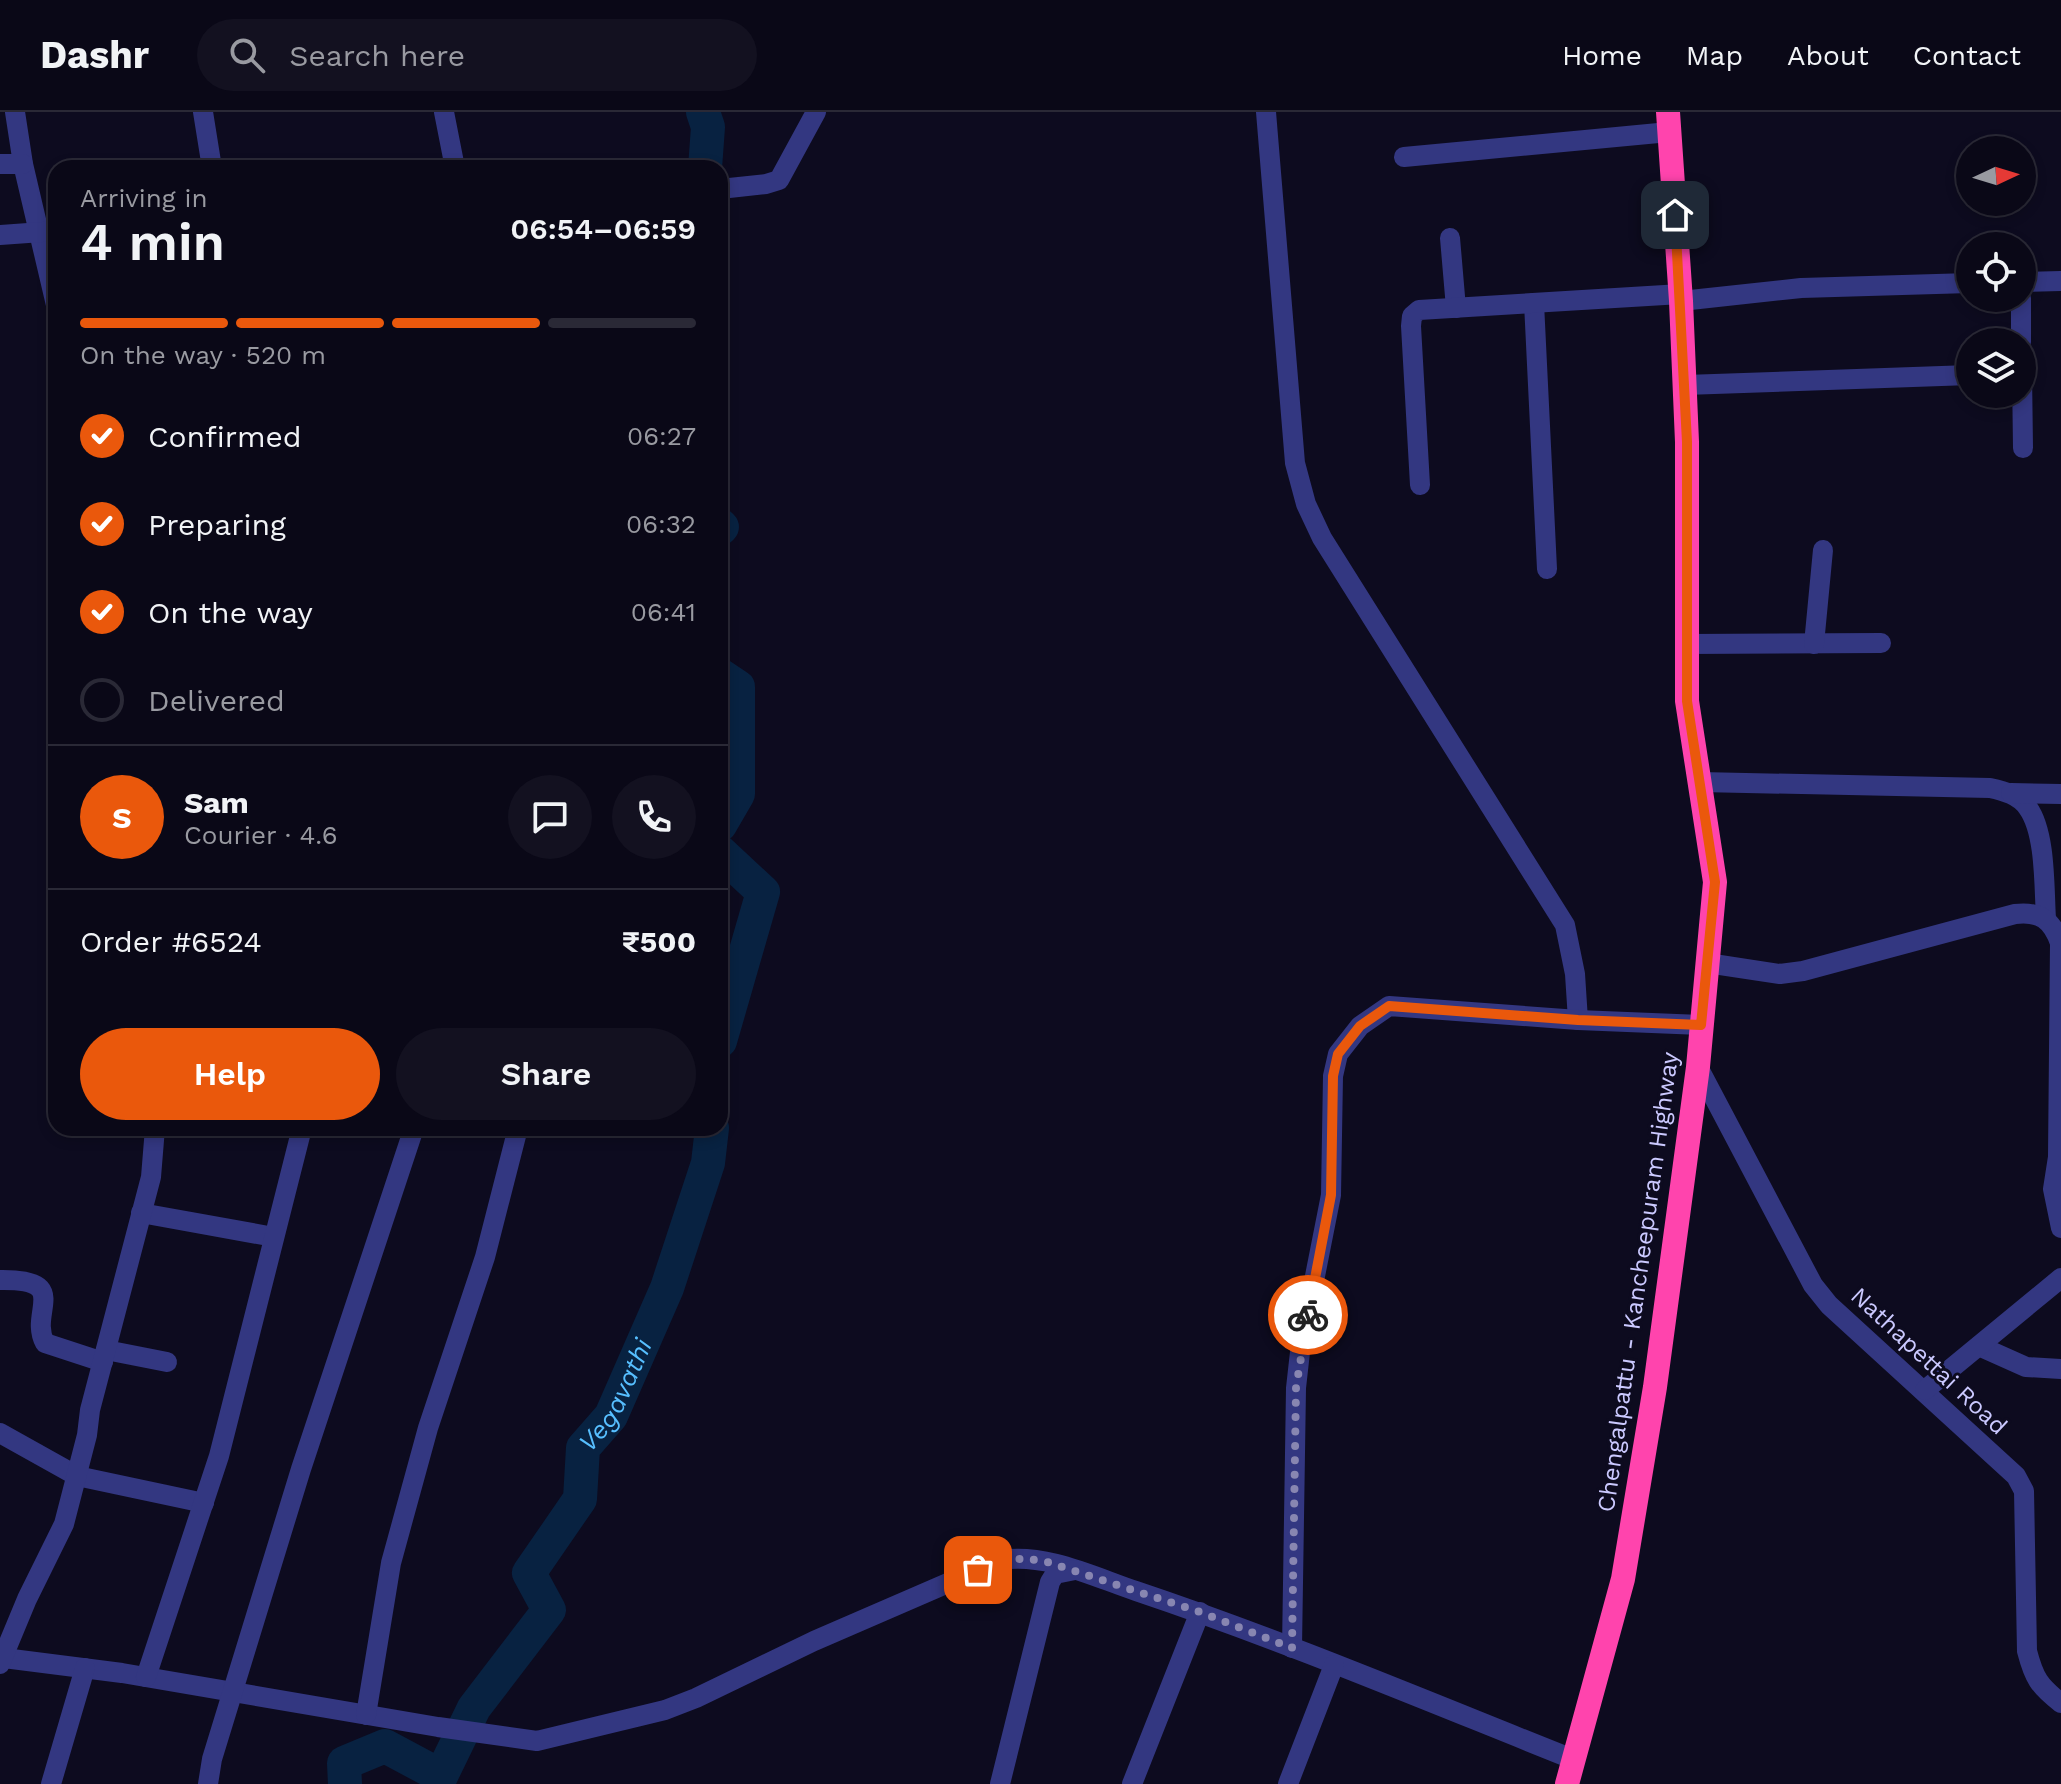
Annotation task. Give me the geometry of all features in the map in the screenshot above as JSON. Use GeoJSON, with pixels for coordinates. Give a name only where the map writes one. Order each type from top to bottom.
{"type":"FeatureCollection","features":[{"type":"Feature","properties":{"kind":"highway","name":"Chengalpattu - Kancheepuram Highway"},"geometry":{"type":"LineString","coordinates":[[1567,1784],[1625,1565],[1655,1387],[1698,1067],[1715,882],[1687,701],[1685,385],[1668,122]]}},
{"type":"Feature","properties":{"kind":"street"},"geometry":{"type":"LineString","coordinates":[[0,235],[48,232],[23,164],[15,112]]}},
{"type":"Feature","properties":{"kind":"street"},"geometry":{"type":"LineString","coordinates":[[203,112],[211,160]]}},
{"type":"Feature","properties":{"kind":"street"},"geometry":{"type":"LineString","coordinates":[[444,112],[453,160]]}},
{"type":"Feature","properties":{"kind":"street"},"geometry":{"type":"LineString","coordinates":[[728,188],[779,180],[816,112]]}},
{"type":"Feature","properties":{"kind":"street"},"geometry":{"type":"LineString","coordinates":[[1266,112],[1295,463],[1306,504],[1330,551],[1565,925],[1575,974],[1578,1020]]}},
{"type":"Feature","properties":{"kind":"street"},"geometry":{"type":"LineString","coordinates":[[1404,157],[1668,122]]}},
{"type":"Feature","properties":{"kind":"street"},"geometry":{"type":"LineString","coordinates":[[0,164],[23,164]]}},
{"type":"Feature","properties":{"kind":"street"},"geometry":{"type":"LineString","coordinates":[[1450,238],[1456,308]]}},
{"type":"Feature","properties":{"kind":"street"},"geometry":{"type":"LineString","coordinates":[[2036,282],[2061,281]]}},
{"type":"Feature","properties":{"kind":"street"},"geometry":{"type":"LineString","coordinates":[[1420,485],[1412,316],[1419,310],[1801,288],[1956,283]]}},
{"type":"Feature","properties":{"kind":"street"},"geometry":{"type":"LineString","coordinates":[[1534,303],[1547,569]]}},
{"type":"Feature","properties":{"kind":"street"},"geometry":{"type":"LineString","coordinates":[[1685,385],[1956,375]]}},
{"type":"Feature","properties":{"kind":"street"},"geometry":{"type":"LineString","coordinates":[[2022,408],[2023,448]]}},
{"type":"Feature","properties":{"kind":"street"},"geometry":{"type":"LineString","coordinates":[[1814,644],[1823,550]]}},
{"type":"Feature","properties":{"kind":"street"},"geometry":{"type":"LineString","coordinates":[[1687,644],[1881,643]]}},
{"type":"Feature","properties":{"kind":"street"},"geometry":{"type":"LineString","coordinates":[[1700,782],[1990,788],[2011,793],[2061,794]]}},
{"type":"Feature","properties":{"kind":"street"},"geometry":{"type":"LineString","coordinates":[[2011,793],[2028,807],[2038,834],[2046,919]]}},
{"type":"Feature","properties":{"kind":"street"},"geometry":{"type":"LineString","coordinates":[[1707,963],[1780,974],[1803,971],[2015,914],[2032,912],[2046,919],[2061,943],[2058,1157],[2053,1189],[2061,1228]]}},
{"type":"Feature","properties":{"kind":"street"},"geometry":{"type":"LineString","coordinates":[[1292,1648],[1296,1388],[1300,1352],[1331,1195],[1333,1076],[1338,1054],[1360,1026],[1389,1006],[1578,1020],[1701,1025]]}},
{"type":"Feature","properties":{"kind":"street","name":"Nathapettai Road"},"geometry":{"type":"LineString","coordinates":[[1698,1067],[1813,1285],[1829,1305],[1933,1384],[2016,1476],[2024,1491],[2027,1651],[2040,1687],[2061,1703]]}},
{"type":"Feature","properties":{"kind":"street"},"geometry":{"type":"LineString","coordinates":[[154,1136],[151,1177],[64,1524],[27,1599],[2,1661],[146,1677],[537,1741],[665,1710],[1001,1560],[1023,1557],[1075,1570],[1200,1612],[1575,1760]]}},
{"type":"Feature","properties":{"kind":"street"},"geometry":{"type":"LineString","coordinates":[[146,1677],[219,1456],[300,1136]]}},
{"type":"Feature","properties":{"kind":"street"},"geometry":{"type":"LineString","coordinates":[[208,1784],[212,1759],[301,1469],[411,1136]]}},
{"type":"Feature","properties":{"kind":"street"},"geometry":{"type":"LineString","coordinates":[[366,1715],[391,1563],[436,1404],[485,1257],[516,1136]]}},
{"type":"Feature","properties":{"kind":"street"},"geometry":{"type":"LineString","coordinates":[[141,1213],[274,1237]]}},
{"type":"Feature","properties":{"kind":"street"},"geometry":{"type":"LineString","coordinates":[[1933,1384],[2061,1278]]}},
{"type":"Feature","properties":{"kind":"street"},"geometry":{"type":"LineString","coordinates":[[0,1280],[35,1285],[41,1289],[45,1297],[41,1326],[45,1343],[104,1356],[167,1362]]}},
{"type":"Feature","properties":{"kind":"street"},"geometry":{"type":"LineString","coordinates":[[1975,1350],[2026,1367],[2061,1369]]}},
{"type":"Feature","properties":{"kind":"street"},"geometry":{"type":"LineString","coordinates":[[1,1436],[77,1476],[204,1503]]}},
{"type":"Feature","properties":{"kind":"street"},"geometry":{"type":"LineString","coordinates":[[1000,1784],[1050,1582],[1055,1574],[1075,1570]]}},
{"type":"Feature","properties":{"kind":"street"},"geometry":{"type":"LineString","coordinates":[[1132,1784],[1200,1612]]}},
{"type":"Feature","properties":{"kind":"street"},"geometry":{"type":"LineString","coordinates":[[1288,1784],[1334,1665]]}},
{"type":"Feature","properties":{"kind":"street"},"geometry":{"type":"LineString","coordinates":[[51,1784],[85,1668]]}},
{"type":"Feature","properties":{"kind":"waterway","name":"Vegavathi"},"geometry":{"type":"LineString","coordinates":[[703,112],[708,127],[706,160]]}},
{"type":"Feature","properties":{"kind":"waterway","name":"Vegavathi"},"geometry":{"type":"LineString","coordinates":[[728,680],[738,687],[738,794],[728,811]]}},
{"type":"Feature","properties":{"kind":"waterway","name":"Vegavathi"},"geometry":{"type":"LineString","coordinates":[[728,859],[763,892],[728,1013]]}},
{"type":"Feature","properties":{"kind":"waterway","name":"Vegavathi"},"geometry":{"type":"LineString","coordinates":[[345,1784],[344,1763],[385,1746],[441,1776],[474,1708],[549,1610],[529,1573],[580,1499],[583,1448],[611,1416],[667,1288],[708,1163],[711,1136]]}},
{"type":"Feature","properties":{"kind":"way so far"},"geometry":{"type":"LineString","coordinates":[[978,1570],[1001,1560],[1023,1557],[1047,1562],[1200,1612],[1292,1648],[1296,1388],[1308,1315]]}},
{"type":"Feature","properties":{"kind":"route"},"geometry":{"type":"LineString","coordinates":[[1308,1315],[1331,1195],[1333,1076],[1338,1054],[1360,1026],[1389,1006],[1578,1020],[1701,1025],[1715,882],[1687,701],[1687,442],[1675,215]]}}]}
